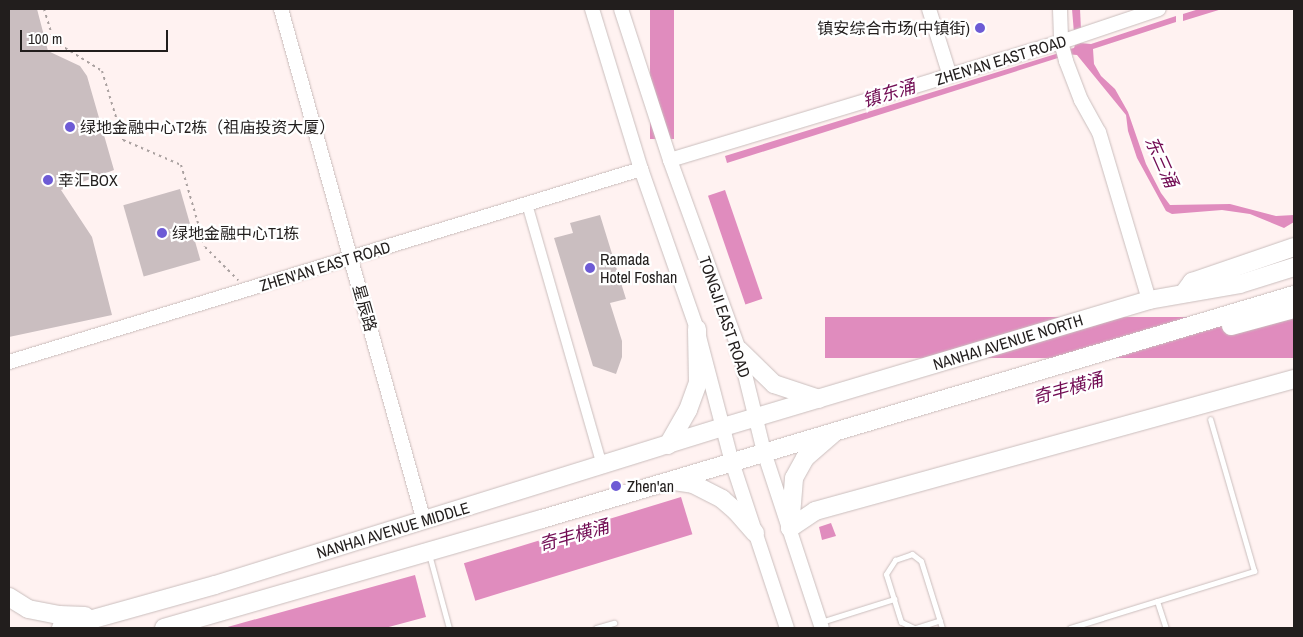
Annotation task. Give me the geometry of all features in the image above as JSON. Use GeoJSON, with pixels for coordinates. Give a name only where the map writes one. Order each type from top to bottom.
{"type":"FeatureCollection","features":[{"type":"Feature","properties":{"kind":"highway"},"geometry":{"type":"LineString","coordinates":[[1184,294],[1192,282],[1294,247]]}},
{"type":"Feature","properties":{"kind":"highway","name":"NANHAI AVENUE NORTH"},"geometry":{"type":"LineString","coordinates":[[723,427],[1149,300],[1240,284],[1294,267]]}},
{"type":"Feature","properties":{"kind":"highway"},"geometry":{"type":"LineString","coordinates":[[732,462],[1294,295]]}},
{"type":"Feature","properties":{"kind":"highway"},"geometry":{"type":"LineString","coordinates":[[1157,335],[1180,339],[1294,309]]}},
{"type":"Feature","properties":{"kind":"highway"},"geometry":{"type":"LineString","coordinates":[[668,445],[688,410],[698,382],[697,329]]}},
{"type":"Feature","properties":{"kind":"highway"},"geometry":{"type":"LineString","coordinates":[[739,350],[774,384],[820,399]]}},
{"type":"Feature","properties":{"kind":"highway"},"geometry":{"type":"LineString","coordinates":[[790,528],[815,511],[1294,379]]}},
{"type":"Feature","properties":{"kind":"highway","name":"NANHAI AVENUE MIDDLE"},"geometry":{"type":"LineString","coordinates":[[61,628],[235,579],[723,427]]}},
{"type":"Feature","properties":{"kind":"highway"},"geometry":{"type":"LineString","coordinates":[[790,528],[794,478],[805,458],[838,430]]}},
{"type":"Feature","properties":{"kind":"highway","name":"NANHAI AVENUE MIDDLE"},"geometry":{"type":"LineString","coordinates":[[164,628],[732,462]]}},
{"type":"Feature","properties":{"kind":"highway"},"geometry":{"type":"LineString","coordinates":[[671,480],[693,484],[722,499],[736,511],[755,533]]}},
{"type":"Feature","properties":{"kind":"highway"},"geometry":{"type":"LineString","coordinates":[[235,579],[231,588],[236,608]]}},
{"type":"Feature","properties":{"kind":"highway"},"geometry":{"type":"LineString","coordinates":[[9,598],[28,609],[59,615],[103,616]]}},
{"type":"Feature","properties":{"kind":"street","name":"星辰路"},"geometry":{"type":"LineString","coordinates":[[281,9],[424,521]]}},
{"type":"Feature","properties":{"kind":"street","name":"TONGJI EAST ROAD"},"geometry":{"type":"LineString","coordinates":[[592,9],[641,169],[697,329],[732,462],[787,628]]}},
{"type":"Feature","properties":{"kind":"street","name":"TONGJI EAST ROAD"},"geometry":{"type":"LineString","coordinates":[[621,9],[670,160],[739,350],[764,452],[821,625]]}},
{"type":"Feature","properties":{"kind":"street"},"geometry":{"type":"LineString","coordinates":[[929,9],[950,76]]}},
{"type":"Feature","properties":{"kind":"street"},"geometry":{"type":"LineString","coordinates":[[1060,9],[1061,42],[1081,100],[1099,132],[1149,300]]}},
{"type":"Feature","properties":{"kind":"street","name":"ZHEN'AN EAST ROAD"},"geometry":{"type":"LineString","coordinates":[[670,160],[1061,42],[1159,9]]}},
{"type":"Feature","properties":{"kind":"street","name":"ZHEN'AN EAST ROAD"},"geometry":{"type":"LineString","coordinates":[[9,362],[641,169]]}},
{"type":"Feature","properties":{"kind":"street"},"geometry":{"type":"LineString","coordinates":[[527,204],[602,466]]}},
{"type":"Feature","properties":{"kind":"lane"},"geometry":{"type":"LineString","coordinates":[[1070,628],[1254,571],[1210,419]]}},
{"type":"Feature","properties":{"kind":"lane"},"geometry":{"type":"LineString","coordinates":[[428,551],[449,628]]}},
{"type":"Feature","properties":{"kind":"lane"},"geometry":{"type":"LineString","coordinates":[[940,620],[915,628],[902,622],[886,574],[894,560],[912,554],[921,561],[940,620],[942,628]]}},
{"type":"Feature","properties":{"kind":"lane"},"geometry":{"type":"LineString","coordinates":[[821,625],[894,599]]}},
{"type":"Feature","properties":{"kind":"lane"},"geometry":{"type":"LineString","coordinates":[[1157,601],[1166,628]]}},
{"type":"Feature","properties":{"kind":"lane"},"geometry":{"type":"LineString","coordinates":[[596,628],[614,623]]}},
{"type":"Feature","properties":{"kind":"path"},"geometry":{"type":"LineString","coordinates":[[44,9],[54,41],[102,71],[124,140],[181,164],[205,247],[247,289]]}},
{"type":"Feature","properties":{"kind":"water"},"geometry":{"type":"Polygon","coordinates":[[[650,9],[674,9],[674,139],[650,139],[650,9]]]}},
{"type":"Feature","properties":{"kind":"water"},"geometry":{"type":"Polygon","coordinates":[[[1072,9],[1080,9],[1081,30],[1074,33],[1072,9]]]}},
{"type":"Feature","properties":{"kind":"water"},"geometry":{"type":"Polygon","coordinates":[[[1199,9],[1222,9],[1183,21],[1183,14],[1199,9]]]}},
{"type":"Feature","properties":{"kind":"water"},"geometry":{"type":"Polygon","coordinates":[[[1176,16],[1176,22],[1093,49],[1094,64],[1101,76],[1115,89],[1128,112],[1146,164],[1161,193],[1170,205],[1230,204],[1276,216],[1294,215],[1294,222],[1284,228],[1250,214],[1222,210],[1172,214],[1166,211],[1137,158],[1128,131],[1126,115],[1077,55],[1066,54],[1065,50],[1074,48],[1075,45],[1080,43],[1091,44],[1176,16]]]}},
{"type":"Feature","properties":{"kind":"water"},"geometry":{"type":"Polygon","coordinates":[[[1059,53],[1061,57],[727,163],[725,156],[1059,53]]]}},
{"type":"Feature","properties":{"kind":"water"},"geometry":{"type":"Polygon","coordinates":[[[725,190],[762,299],[745,305],[708,196],[725,190]]]}},
{"type":"Feature","properties":{"kind":"water"},"geometry":{"type":"Polygon","coordinates":[[[825,317],[1294,317],[1294,358],[825,358],[825,317]]]}},
{"type":"Feature","properties":{"kind":"water","name":"奇丰横涌"},"geometry":{"type":"Polygon","coordinates":[[[681,497],[692,534],[475,601],[464,563],[681,497]]]}},
{"type":"Feature","properties":{"kind":"water"},"geometry":{"type":"Polygon","coordinates":[[[831,523],[836,536],[822,540],[819,527],[831,523]]]}},
{"type":"Feature","properties":{"kind":"water"},"geometry":{"type":"Polygon","coordinates":[[[415,575],[426,617],[385,628],[224,628],[415,575]]]}},
{"type":"Feature","properties":{"kind":"building","name":"幸汇BOX"},"geometry":{"type":"Polygon","coordinates":[[[9,9],[37,9],[48,51],[80,66],[87,76],[114,170],[61,190],[92,237],[112,315],[9,337],[9,9]]]}},
{"type":"Feature","properties":{"kind":"building","name":"绿地金融中心T1栋"},"geometry":{"type":"Polygon","coordinates":[[[180,189],[200,260],[144,276],[123,205],[180,189]]]}},
{"type":"Feature","properties":{"kind":"building","name":"Ramada Hotel Foshan"},"geometry":{"type":"Polygon","coordinates":[[[600,215],[626,299],[610,303],[622,341],[622,357],[616,374],[593,366],[554,238],[573,233],[570,223],[600,215]]]}},
{"type":"Feature","properties":{"kind":"place","name":"镇安综合市场(中镇街)"},"geometry":{"type":"Point","coordinates":[980,28]}},
{"type":"Feature","properties":{"kind":"place","name":"绿地金融中心T2栋（祖庙投资大厦）"},"geometry":{"type":"Point","coordinates":[70,127]}},
{"type":"Feature","properties":{"kind":"place","name":"幸汇BOX"},"geometry":{"type":"Point","coordinates":[48,180]}},
{"type":"Feature","properties":{"kind":"place","name":"绿地金融中心T1栋"},"geometry":{"type":"Point","coordinates":[162,233]}},
{"type":"Feature","properties":{"kind":"place","name":"Ramada Hotel Foshan"},"geometry":{"type":"Point","coordinates":[590,268]}},
{"type":"Feature","properties":{"kind":"place","name":"Zhen'an"},"geometry":{"type":"Point","coordinates":[616,486]}},
{"type":"Feature","properties":{"kind":"water label","name":"镇东涌"},"geometry":{"type":"Point","coordinates":[889,94]}},
{"type":"Feature","properties":{"kind":"water label","name":"东三涌"},"geometry":{"type":"Point","coordinates":[1161,162]}}]}
